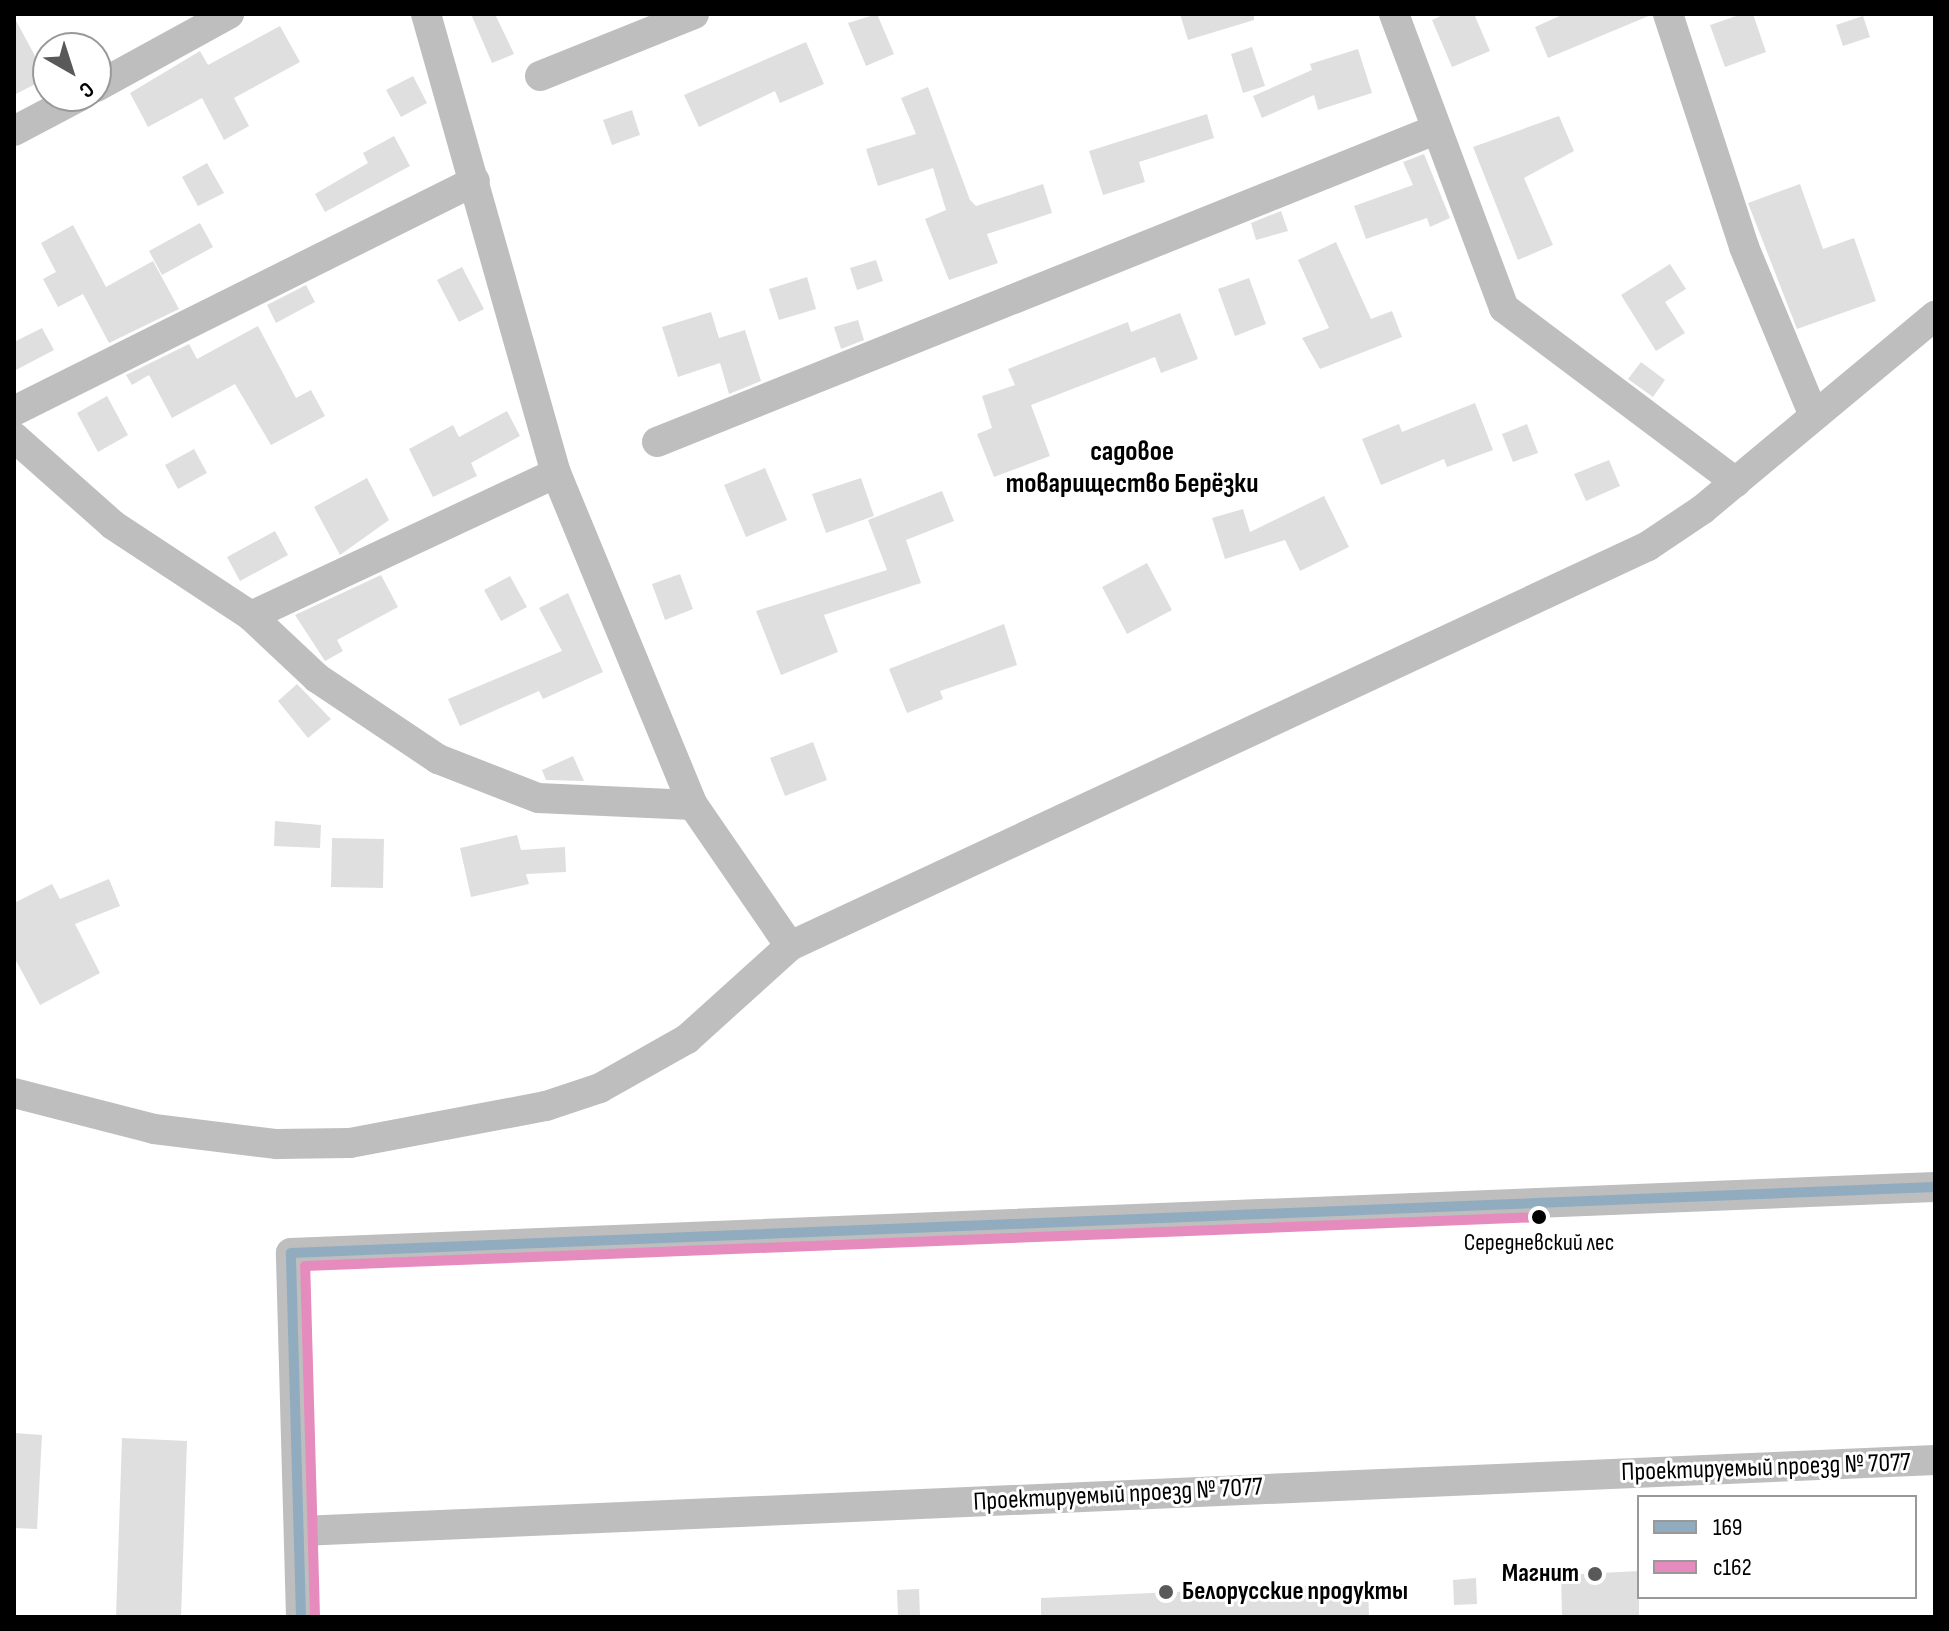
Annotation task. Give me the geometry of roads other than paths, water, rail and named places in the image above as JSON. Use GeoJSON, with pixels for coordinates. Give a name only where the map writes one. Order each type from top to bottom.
{"type":"FeatureCollection","features":[{"type":"Feature","properties":{"kind":"street"},"geometry":{"type":"LineString","coordinates":[[112,78],[229,14]]}},
{"type":"Feature","properties":{"kind":"street"},"geometry":{"type":"LineString","coordinates":[[426,14],[556,473],[693,805],[790,946]]}},
{"type":"Feature","properties":{"kind":"street"},"geometry":{"type":"LineString","coordinates":[[540,76],[694,14]]}},
{"type":"Feature","properties":{"kind":"street"},"geometry":{"type":"LineString","coordinates":[[1394,14],[1504,308],[1736,482]]}},
{"type":"Feature","properties":{"kind":"street"},"geometry":{"type":"LineString","coordinates":[[1668,14],[1744,247],[1814,416]]}},
{"type":"Feature","properties":{"kind":"street"},"geometry":{"type":"LineString","coordinates":[[14,131],[50,112]]}},
{"type":"Feature","properties":{"kind":"street"},"geometry":{"type":"LineString","coordinates":[[657,442],[1437,129]]}},
{"type":"Feature","properties":{"kind":"street"},"geometry":{"type":"LineString","coordinates":[[14,411],[475,181]]}},
{"type":"Feature","properties":{"kind":"street"},"geometry":{"type":"LineString","coordinates":[[14,1093],[154,1129],[277,1144],[350,1143],[516,1112],[600,1088],[646,1066],[687,1039],[790,946],[1613,564],[1672,531],[1736,482],[1935,316]]}},
{"type":"Feature","properties":{"kind":"street"},"geometry":{"type":"LineString","coordinates":[[14,437],[113,525],[251,616],[317,678],[438,759],[538,798],[693,805]]}},
{"type":"Feature","properties":{"kind":"street"},"geometry":{"type":"LineString","coordinates":[[251,616],[556,473]]}},
{"type":"Feature","properties":{"kind":"street"},"geometry":{"type":"LineString","coordinates":[[301,1617],[291,1253],[1935,1187]]}},
{"type":"Feature","properties":{"kind":"street","name":"Проектируемый проезд № 7077"},"geometry":{"type":"LineString","coordinates":[[301,1531],[1935,1460]]}},
{"type":"Feature","properties":{"kind":"place","name":"Середневский лес"},"geometry":{"type":"Point","coordinates":[1539,1217]}},
{"type":"Feature","properties":{"kind":"place","name":"Магнит"},"geometry":{"type":"Point","coordinates":[1595,1574]}},
{"type":"Feature","properties":{"kind":"place","name":"Белорусские продукты"},"geometry":{"type":"Point","coordinates":[1166,1592]}},
{"type":"Feature","properties":{"kind":"district","name":"садовое товарищество Берёзки"},"geometry":{"type":"Point","coordinates":[1132,468]}}]}
